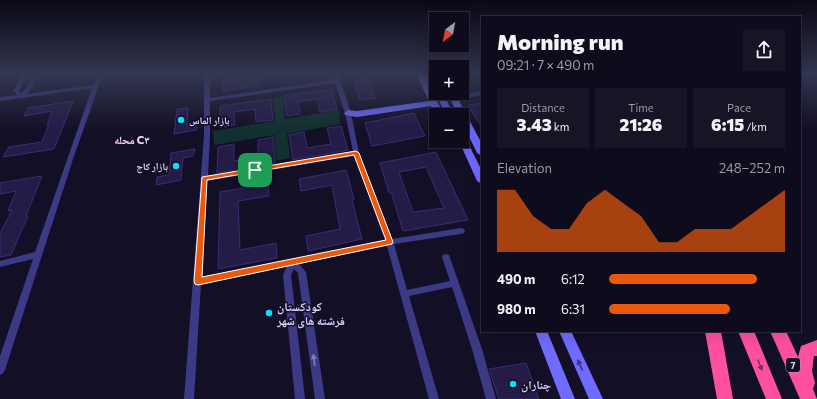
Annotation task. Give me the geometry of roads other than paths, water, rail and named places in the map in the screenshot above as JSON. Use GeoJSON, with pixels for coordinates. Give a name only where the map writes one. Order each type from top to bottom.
{"type":"FeatureCollection","features":[{"type":"Feature","properties":{"kind":"highway"},"geometry":{"type":"LineString","coordinates":[[713,332],[725,399]]}},
{"type":"Feature","properties":{"kind":"highway"},"geometry":{"type":"LineString","coordinates":[[746,332],[774,399]]}},
{"type":"Feature","properties":{"kind":"highway","name":"7"},"geometry":{"type":"LineString","coordinates":[[778,332],[809,399]]}},
{"type":"Feature","properties":{"kind":"highway"},"geometry":{"type":"LineString","coordinates":[[813,399],[804,371],[807,351],[817,348]]}},
{"type":"Feature","properties":{"kind":"main road"},"geometry":{"type":"LineString","coordinates":[[348,112],[357,114],[432,100],[436,108]]}},
{"type":"Feature","properties":{"kind":"main road"},"geometry":{"type":"LineString","coordinates":[[455,100],[481,151]]}},
{"type":"Feature","properties":{"kind":"main road"},"geometry":{"type":"LineString","coordinates":[[460,148],[471,167],[481,179]]}},
{"type":"Feature","properties":{"kind":"main road"},"geometry":{"type":"LineString","coordinates":[[466,148],[481,179]]}},
{"type":"Feature","properties":{"kind":"main road"},"geometry":{"type":"LineString","coordinates":[[541,332],[568,399]]}},
{"type":"Feature","properties":{"kind":"main road"},"geometry":{"type":"LineString","coordinates":[[565,332],[596,399]]}},
{"type":"Feature","properties":{"kind":"street"},"geometry":{"type":"LineString","coordinates":[[18,93],[21,96]]}},
{"type":"Feature","properties":{"kind":"street"},"geometry":{"type":"LineString","coordinates":[[21,96],[24,93]]}},
{"type":"Feature","properties":{"kind":"street"},"geometry":{"type":"LineString","coordinates":[[0,99],[46,93]]}},
{"type":"Feature","properties":{"kind":"street"},"geometry":{"type":"LineString","coordinates":[[0,370],[94,93]]}},
{"type":"Feature","properties":{"kind":"street"},"geometry":{"type":"LineString","coordinates":[[189,399],[207,135],[206,93]]}},
{"type":"Feature","properties":{"kind":"street"},"geometry":{"type":"LineString","coordinates":[[206,100],[250,93]]}},
{"type":"Feature","properties":{"kind":"street"},"geometry":{"type":"LineString","coordinates":[[341,93],[348,112],[356,153],[390,242],[434,399]]}},
{"type":"Feature","properties":{"kind":"street"},"geometry":{"type":"LineString","coordinates":[[469,94],[481,93]]}},
{"type":"Feature","properties":{"kind":"street"},"geometry":{"type":"LineString","coordinates":[[204,179],[356,153]]}},
{"type":"Feature","properties":{"kind":"street"},"geometry":{"type":"LineString","coordinates":[[198,281],[390,242],[461,231]]}},
{"type":"Feature","properties":{"kind":"street"},"geometry":{"type":"LineString","coordinates":[[0,264],[38,255]]}},
{"type":"Feature","properties":{"kind":"street"},"geometry":{"type":"LineString","coordinates":[[446,257],[477,349],[491,399]]}},
{"type":"Feature","properties":{"kind":"street"},"geometry":{"type":"LineString","coordinates":[[293,262],[287,275],[300,399]]}},
{"type":"Feature","properties":{"kind":"street"},"geometry":{"type":"LineString","coordinates":[[293,262],[302,272],[320,399]]}},
{"type":"Feature","properties":{"kind":"street"},"geometry":{"type":"LineString","coordinates":[[404,294],[455,283]]}},
{"type":"Feature","properties":{"kind":"place","name":"بازار الماس"},"geometry":{"type":"Point","coordinates":[181,120]}},
{"type":"Feature","properties":{"kind":"place","name":"بازار کاج"},"geometry":{"type":"Point","coordinates":[176,166]}},
{"type":"Feature","properties":{"kind":"place","name":"کودکستان فرشته های شهر"},"geometry":{"type":"Point","coordinates":[269,313]}},
{"type":"Feature","properties":{"kind":"place","name":"چناران"},"geometry":{"type":"Point","coordinates":[513,384]}},
{"type":"Feature","properties":{"kind":"district","name":"محله C۳"},"geometry":{"type":"Point","coordinates":[132,139]}}]}
